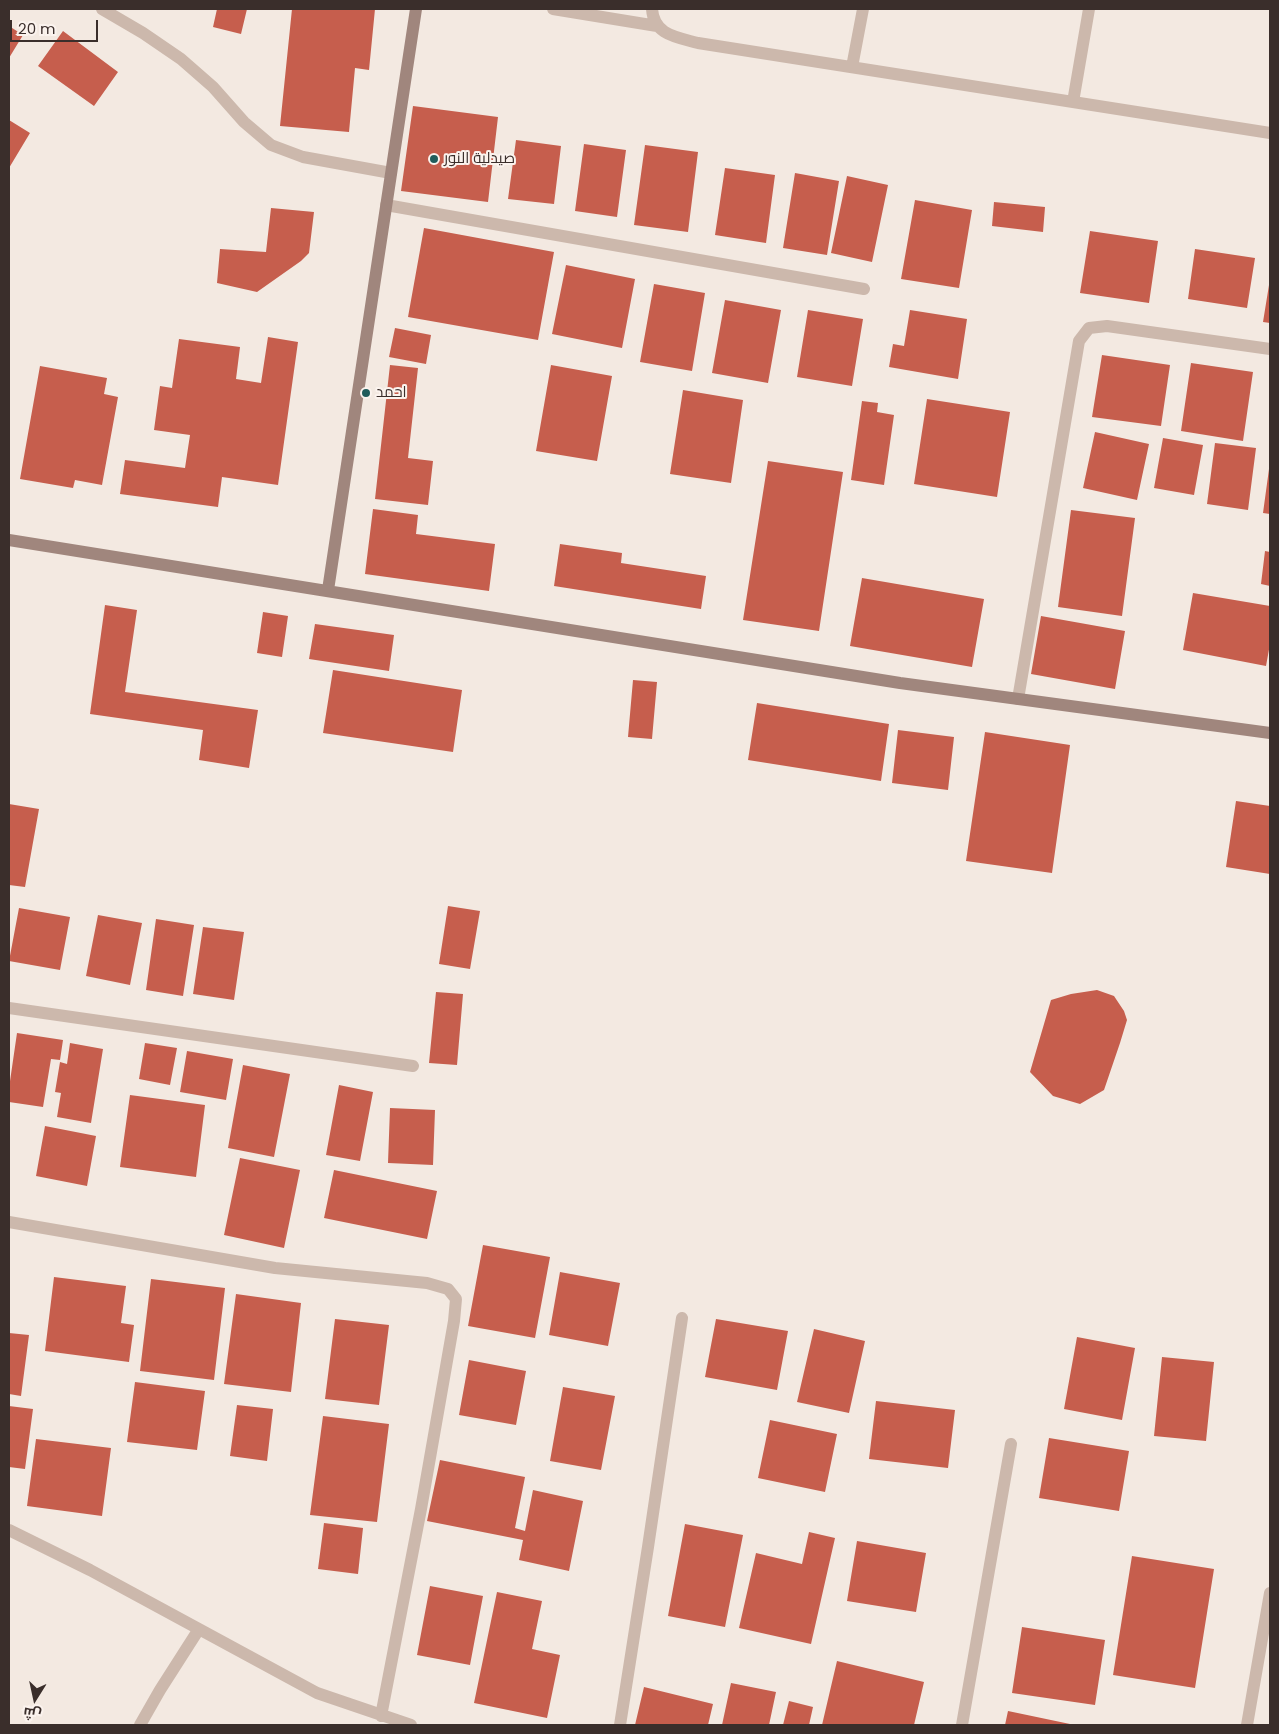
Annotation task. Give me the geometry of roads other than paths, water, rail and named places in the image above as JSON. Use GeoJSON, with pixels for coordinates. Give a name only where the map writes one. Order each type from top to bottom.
{"type":"FeatureCollection","features":[{"type":"Feature","properties":{"kind":"street"},"geometry":{"type":"LineString","coordinates":[[102,9],[143,33],[181,59],[213,87],[244,122],[271,145],[303,156],[391,173]]}},
{"type":"Feature","properties":{"kind":"street"},"geometry":{"type":"LineString","coordinates":[[328,590],[416,9]]}},
{"type":"Feature","properties":{"kind":"street"},"geometry":{"type":"LineString","coordinates":[[553,9],[657,26],[670,36],[698,43],[1270,132]]}},
{"type":"Feature","properties":{"kind":"street"},"geometry":{"type":"LineString","coordinates":[[652,9],[657,26]]}},
{"type":"Feature","properties":{"kind":"street"},"geometry":{"type":"LineString","coordinates":[[852,67],[863,9]]}},
{"type":"Feature","properties":{"kind":"street"},"geometry":{"type":"LineString","coordinates":[[1073,102],[1089,9]]}},
{"type":"Feature","properties":{"kind":"street"},"geometry":{"type":"LineString","coordinates":[[386,205],[864,289]]}},
{"type":"Feature","properties":{"kind":"street"},"geometry":{"type":"LineString","coordinates":[[1018,699],[1078,341],[1089,328],[1107,326],[1270,349]]}},
{"type":"Feature","properties":{"kind":"street"},"geometry":{"type":"LineString","coordinates":[[9,540],[900,683],[1270,733]]}},
{"type":"Feature","properties":{"kind":"street"},"geometry":{"type":"LineString","coordinates":[[9,1008],[413,1066]]}},
{"type":"Feature","properties":{"kind":"street"},"geometry":{"type":"LineString","coordinates":[[9,1222],[275,1268],[427,1283],[448,1289],[456,1299],[421,1509],[381,1716]]}},
{"type":"Feature","properties":{"kind":"street"},"geometry":{"type":"LineString","coordinates":[[620,1725],[682,1318]]}},
{"type":"Feature","properties":{"kind":"street"},"geometry":{"type":"LineString","coordinates":[[962,1725],[1011,1444]]}},
{"type":"Feature","properties":{"kind":"street"},"geometry":{"type":"LineString","coordinates":[[9,1530],[90,1570],[317,1693],[411,1725]]}},
{"type":"Feature","properties":{"kind":"street"},"geometry":{"type":"LineString","coordinates":[[1247,1725],[1270,1592]]}},
{"type":"Feature","properties":{"kind":"street"},"geometry":{"type":"LineString","coordinates":[[140,1725],[199,1629]]}},
{"type":"Feature","properties":{"kind":"place","name":"صيدلية النور"},"geometry":{"type":"Point","coordinates":[434,159]}},
{"type":"Feature","properties":{"kind":"place","name":"احمد"},"geometry":{"type":"Point","coordinates":[366,393]}}]}
